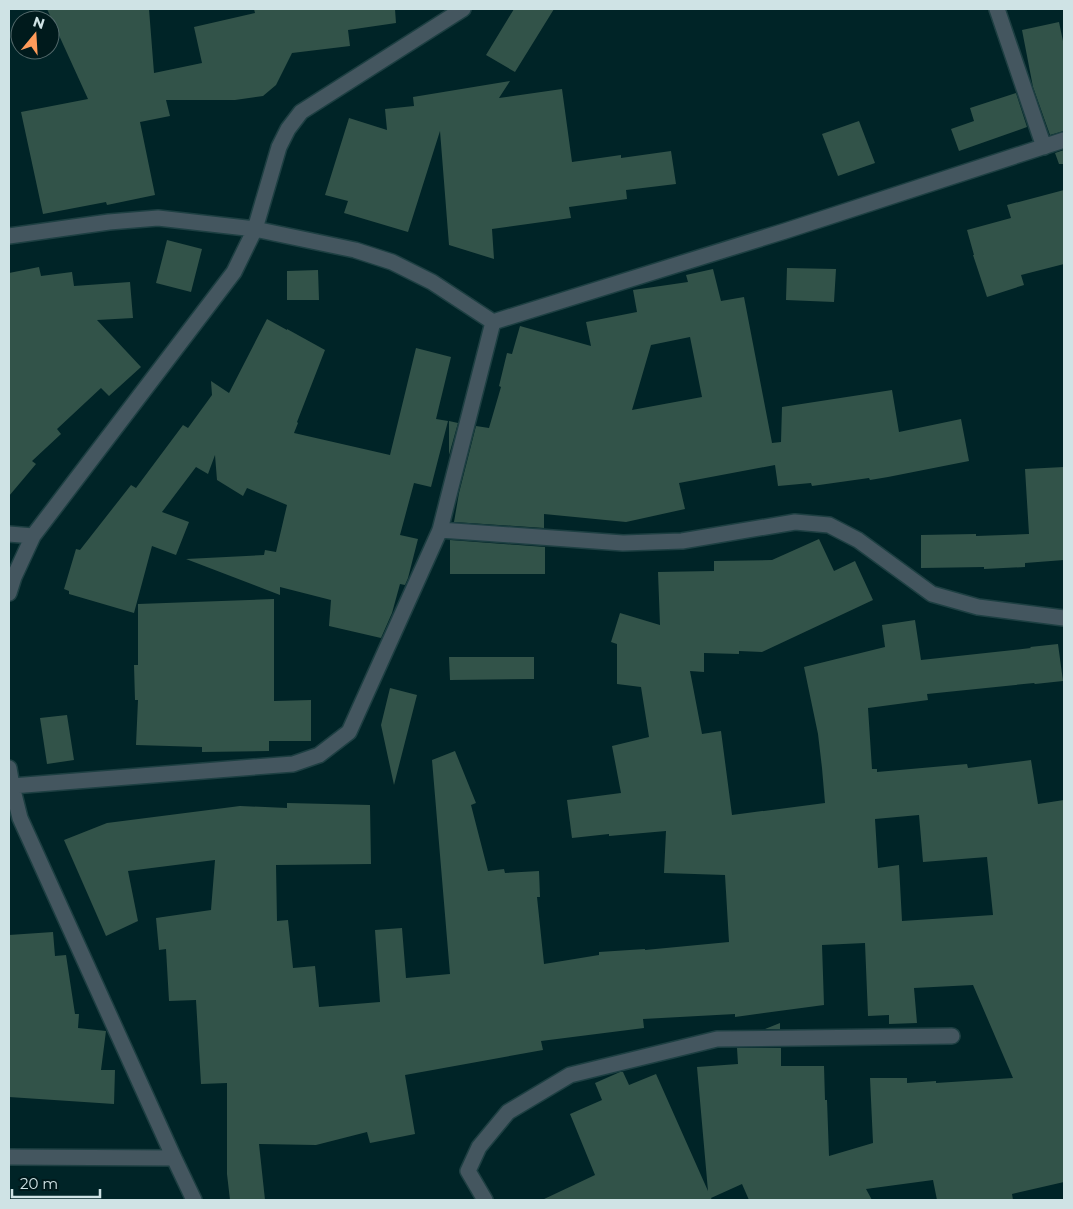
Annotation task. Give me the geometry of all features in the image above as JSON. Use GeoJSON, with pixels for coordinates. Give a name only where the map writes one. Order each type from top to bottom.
{"type":"FeatureCollection","features":[{"type":"Feature","properties":{"kind":"street"},"geometry":{"type":"LineString","coordinates":[[9,592],[33,536],[234,272],[255,229],[279,147],[288,129],[302,112],[463,9]]}},
{"type":"Feature","properties":{"kind":"street"},"geometry":{"type":"LineString","coordinates":[[997,9],[1044,147]]}},
{"type":"Feature","properties":{"kind":"street"},"geometry":{"type":"LineString","coordinates":[[493,322],[785,231],[1064,140]]}},
{"type":"Feature","properties":{"kind":"street"},"geometry":{"type":"LineString","coordinates":[[9,236],[109,222],[158,218],[255,229],[355,250],[392,262],[432,282],[493,322]]}},
{"type":"Feature","properties":{"kind":"street"},"geometry":{"type":"LineString","coordinates":[[12,786],[293,764],[319,755],[349,732],[440,530],[493,322]]}},
{"type":"Feature","properties":{"kind":"street"},"geometry":{"type":"LineString","coordinates":[[440,530],[623,543],[682,541],[795,522],[829,525],[858,540],[932,594],[978,607],[1064,618]]}},
{"type":"Feature","properties":{"kind":"street"},"geometry":{"type":"LineString","coordinates":[[9,534],[33,536]]}},
{"type":"Feature","properties":{"kind":"street"},"geometry":{"type":"LineString","coordinates":[[9,768],[15,818],[194,1200]]}},
{"type":"Feature","properties":{"kind":"street"},"geometry":{"type":"LineString","coordinates":[[485,1200],[468,1171],[479,1147],[508,1112],[570,1074],[716,1039],[952,1036]]}},
{"type":"Feature","properties":{"kind":"street"},"geometry":{"type":"LineString","coordinates":[[9,1157],[174,1158]]}},
{"type":"Feature","properties":{"kind":"building"},"geometry":{"type":"Polygon","coordinates":[[[149,9],[154,73],[202,63],[194,27],[255,13],[254,9],[395,9],[396,23],[348,30],[350,46],[292,53],[276,85],[263,96],[235,100],[166,100],[170,116],[140,122],[155,195],[107,205],[106,202],[43,214],[21,112],[88,99],[60,38],[60,10],[47,10],[149,9]]]}},
{"type":"Feature","properties":{"kind":"building"},"geometry":{"type":"Polygon","coordinates":[[[514,9],[554,9],[515,72],[486,55],[514,9]]]}},
{"type":"Feature","properties":{"kind":"building"},"geometry":{"type":"Polygon","coordinates":[[[1059,22],[1064,46],[1064,131],[1050,135],[1033,87],[1022,30],[1059,22]]]}},
{"type":"Feature","properties":{"kind":"building"},"geometry":{"type":"Polygon","coordinates":[[[510,81],[499,98],[562,89],[572,162],[621,155],[621,158],[671,151],[676,184],[626,190],[627,199],[569,207],[571,218],[492,229],[494,259],[449,245],[440,131],[408,232],[344,213],[348,201],[325,195],[349,118],[387,130],[385,109],[414,106],[413,97],[510,81]]]}},
{"type":"Feature","properties":{"kind":"building"},"geometry":{"type":"Polygon","coordinates":[[[1016,93],[1027,127],[959,151],[951,129],[974,121],[970,108],[1016,93]]]}},
{"type":"Feature","properties":{"kind":"building"},"geometry":{"type":"Polygon","coordinates":[[[859,121],[875,163],[838,176],[822,134],[859,121]]]}},
{"type":"Feature","properties":{"kind":"building"},"geometry":{"type":"Polygon","coordinates":[[[1064,150],[1064,164],[1059,164],[1055,153],[1064,150]]]}},
{"type":"Feature","properties":{"kind":"building"},"geometry":{"type":"Polygon","coordinates":[[[1064,190],[1064,264],[1021,275],[1024,285],[987,297],[967,230],[1011,218],[1007,205],[1064,190]]]}},
{"type":"Feature","properties":{"kind":"building"},"geometry":{"type":"Polygon","coordinates":[[[167,240],[202,249],[191,292],[156,283],[167,240]]]}},
{"type":"Feature","properties":{"kind":"building"},"geometry":{"type":"Polygon","coordinates":[[[39,267],[41,276],[72,272],[74,286],[130,282],[133,318],[97,320],[141,367],[109,396],[101,388],[57,429],[61,434],[32,461],[36,464],[9,496],[9,273],[39,267]]]}},
{"type":"Feature","properties":{"kind":"building"},"geometry":{"type":"Polygon","coordinates":[[[787,268],[836,269],[834,302],[786,300],[787,268]]]}},
{"type":"Feature","properties":{"kind":"building"},"geometry":{"type":"Polygon","coordinates":[[[713,269],[721,301],[744,297],[772,443],[781,442],[782,407],[892,390],[899,432],[961,419],[969,461],[870,480],[869,478],[812,486],[811,483],[778,486],[775,465],[679,483],[685,509],[626,522],[544,514],[544,528],[454,522],[459,493],[476,426],[489,428],[501,387],[499,386],[507,353],[512,354],[520,326],[591,346],[586,322],[637,312],[633,290],[688,282],[686,275],[713,269]],[[690,337],[651,345],[632,410],[702,397],[690,337]]]}},
{"type":"Feature","properties":{"kind":"building"},"geometry":{"type":"Polygon","coordinates":[[[318,270],[319,300],[287,300],[287,271],[318,270]]]}},
{"type":"Feature","properties":{"kind":"building"},"geometry":{"type":"Polygon","coordinates":[[[267,319],[325,350],[294,433],[390,455],[416,348],[451,357],[436,419],[448,421],[431,487],[414,483],[400,535],[418,539],[408,578],[405,585],[400,584],[392,613],[381,638],[329,626],[331,600],[280,587],[280,595],[186,559],[264,555],[265,550],[276,552],[287,505],[247,488],[243,496],[217,480],[215,455],[208,474],[196,467],[162,512],[189,522],[176,555],[152,546],[134,613],[69,594],[69,591],[64,589],[76,549],[80,550],[131,485],[136,488],[183,425],[188,428],[212,395],[211,381],[229,393],[267,319]]]}},
{"type":"Feature","properties":{"kind":"building"},"geometry":{"type":"Polygon","coordinates":[[[449,421],[458,423],[449,455],[449,421]]]}},
{"type":"Feature","properties":{"kind":"building"},"geometry":{"type":"Polygon","coordinates":[[[1064,467],[1064,560],[1025,563],[1025,567],[984,569],[984,567],[921,568],[921,535],[976,534],[976,536],[1029,534],[1025,469],[1064,467]]]}},
{"type":"Feature","properties":{"kind":"building"},"geometry":{"type":"Polygon","coordinates":[[[819,539],[834,571],[855,561],[873,600],[762,652],[739,651],[739,654],[704,653],[704,672],[690,671],[702,734],[721,731],[732,815],[825,803],[818,734],[804,667],[885,647],[882,625],[915,620],[921,660],[1058,644],[1063,681],[927,694],[928,700],[868,708],[872,769],[877,769],[877,772],[967,764],[968,768],[1031,760],[1038,804],[1064,800],[1064,1182],[1012,1194],[1013,1200],[937,1200],[933,1180],[866,1189],[872,1200],[749,1200],[742,1184],[711,1198],[712,1200],[542,1200],[595,1175],[570,1114],[602,1100],[595,1083],[620,1072],[623,1072],[629,1085],[656,1074],[708,1191],[697,1067],[738,1064],[737,1048],[781,1048],[781,1066],[824,1066],[829,1156],[873,1143],[870,1078],[907,1078],[907,1083],[936,1081],[936,1083],[1013,1078],[973,985],[914,988],[917,1023],[889,1024],[889,1015],[868,1016],[865,943],[822,945],[824,1005],[735,1017],[735,1014],[643,1019],[644,1028],[541,1041],[543,1050],[405,1075],[415,1134],[370,1143],[367,1132],[316,1145],[259,1144],[265,1200],[230,1200],[227,1174],[227,1083],[201,1084],[196,1000],[169,1001],[166,949],[159,950],[156,918],[211,910],[215,860],[128,871],[138,921],[106,936],[64,840],[107,823],[240,806],[287,808],[287,803],[370,805],[371,864],[276,865],[277,921],[288,920],[293,968],[315,966],[319,1007],[380,1002],[375,930],[402,928],[406,978],[450,974],[432,760],[455,751],[476,803],[471,805],[488,871],[504,869],[505,873],[539,871],[540,897],[537,897],[544,964],[599,955],[599,952],[645,950],[729,942],[725,875],[664,873],[666,831],[572,838],[567,800],[621,793],[612,746],[649,737],[641,687],[617,684],[617,644],[611,642],[620,613],[660,625],[658,572],[714,571],[714,561],[772,560],[819,539]],[[919,815],[875,819],[878,868],[899,865],[902,921],[993,915],[987,857],[923,862],[919,815]]]}},
{"type":"Feature","properties":{"kind":"building"},"geometry":{"type":"Polygon","coordinates":[[[450,540],[545,547],[545,574],[450,574],[450,540]]]}},
{"type":"Feature","properties":{"kind":"building"},"geometry":{"type":"Polygon","coordinates":[[[274,599],[274,701],[311,700],[311,741],[269,741],[269,751],[202,752],[202,747],[136,745],[138,700],[135,700],[134,665],[138,665],[138,604],[274,599]]]}},
{"type":"Feature","properties":{"kind":"building"},"geometry":{"type":"Polygon","coordinates":[[[449,657],[534,657],[534,679],[450,680],[449,657]]]}},
{"type":"Feature","properties":{"kind":"building"},"geometry":{"type":"Polygon","coordinates":[[[390,688],[417,695],[394,785],[381,725],[390,688]]]}},
{"type":"Feature","properties":{"kind":"building"},"geometry":{"type":"Polygon","coordinates":[[[67,715],[74,760],[47,764],[40,718],[67,715]]]}},
{"type":"Feature","properties":{"kind":"building"},"geometry":{"type":"Polygon","coordinates":[[[53,932],[55,956],[66,955],[75,1014],[79,1014],[78,1028],[106,1031],[101,1070],[115,1070],[114,1104],[9,1097],[9,935],[53,932]]]}},
{"type":"Feature","properties":{"kind":"building"},"geometry":{"type":"Polygon","coordinates":[[[780,1023],[780,1029],[765,1029],[780,1023]]]}}]}
